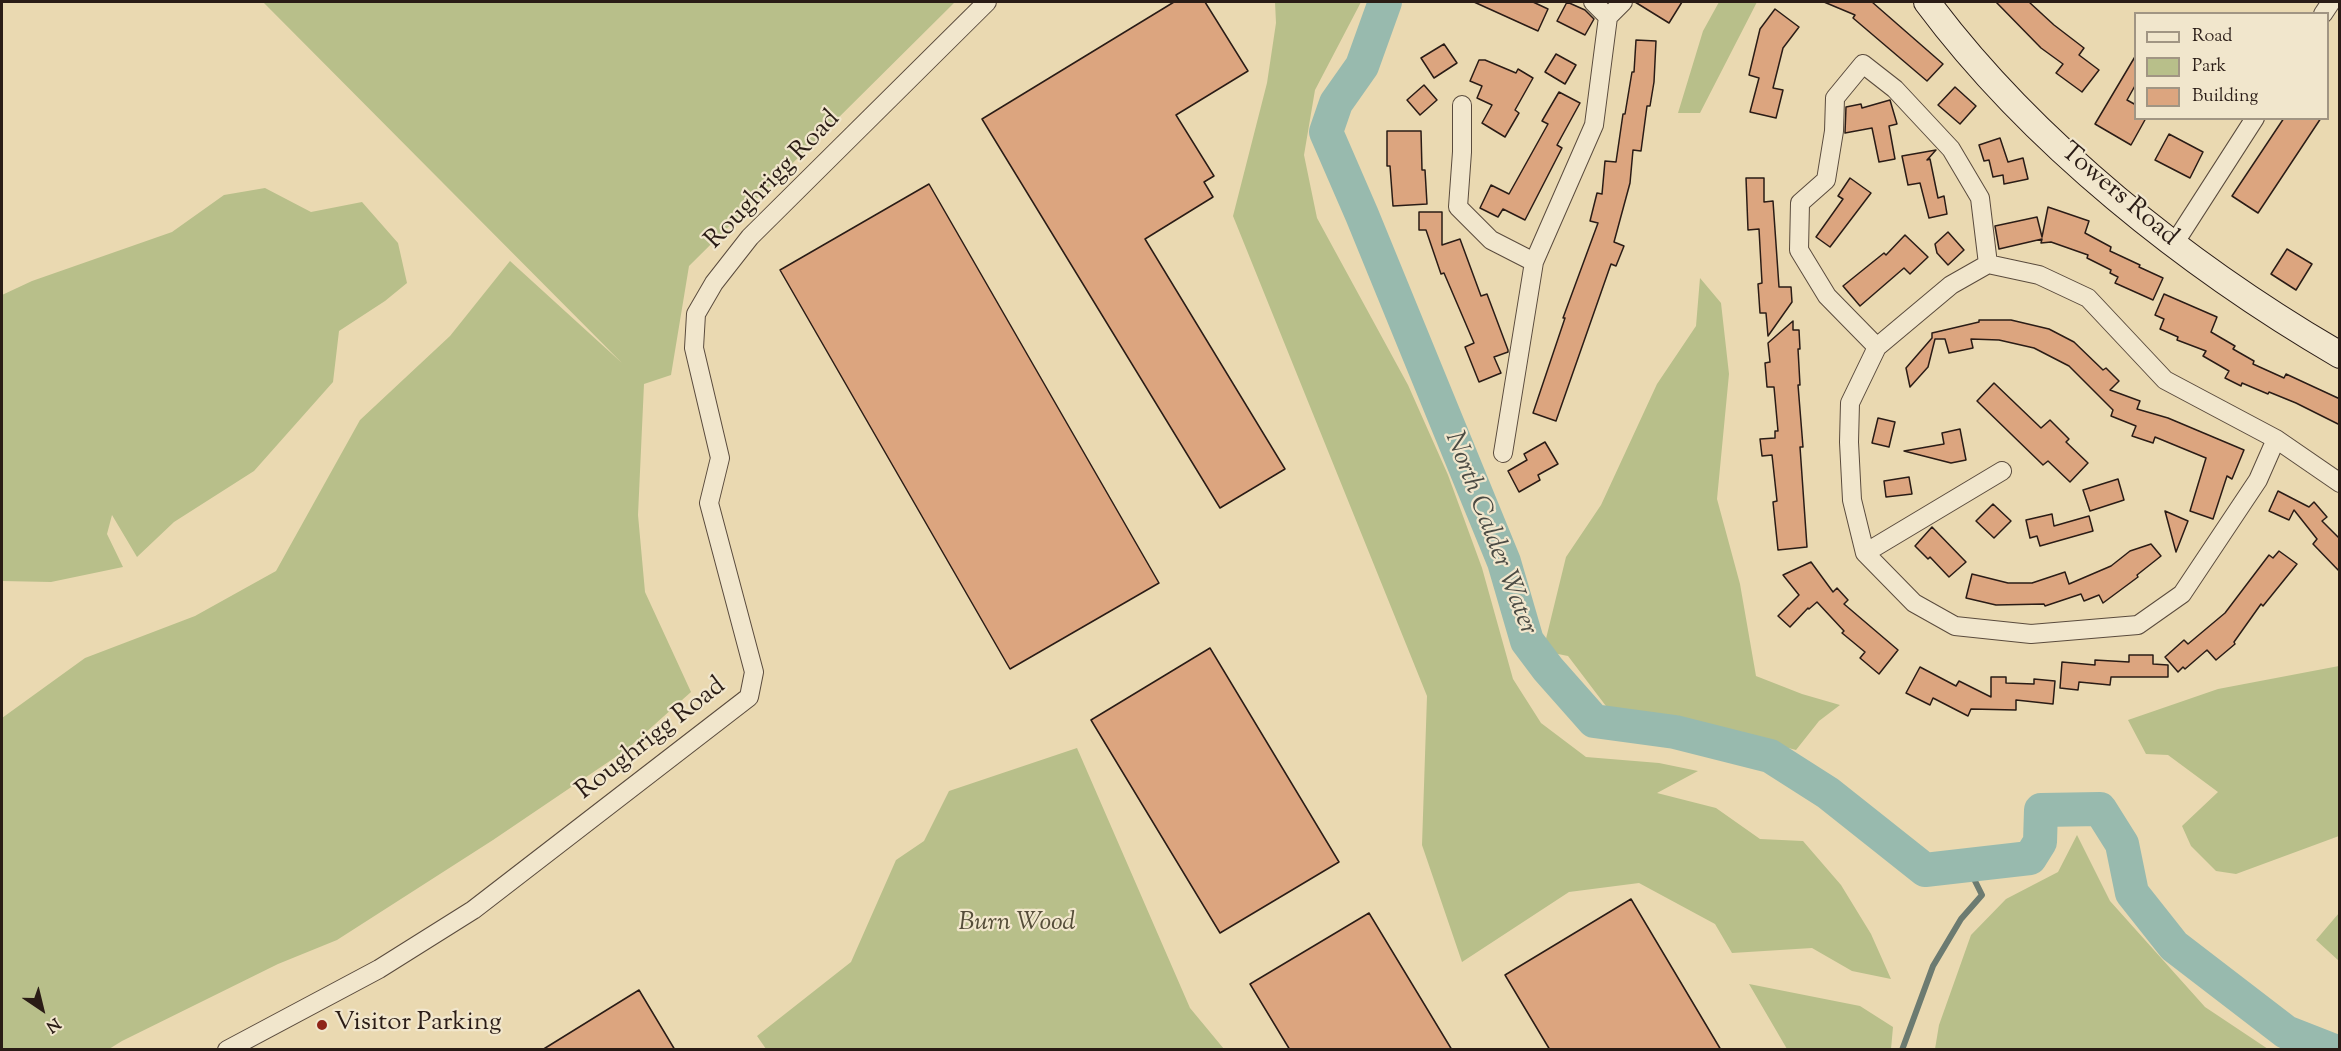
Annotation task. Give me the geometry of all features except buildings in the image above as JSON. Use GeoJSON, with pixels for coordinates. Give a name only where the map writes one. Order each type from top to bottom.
{"type":"FeatureCollection","features":[{"type":"Feature","properties":{"kind":"street","name":"Roughrigg Road"},"geometry":{"type":"LineString","coordinates":[[227,1050],[379,969],[473,910],[749,697],[754,672],[709,503],[720,458],[694,348],[696,314],[714,283],[750,237],[987,2]]}},
{"type":"Feature","properties":{"kind":"street"},"geometry":{"type":"LineString","coordinates":[[1593,2],[1608,17]]}},
{"type":"Feature","properties":{"kind":"street"},"geometry":{"type":"LineString","coordinates":[[1503,453],[1534,262],[1594,125],[1608,17],[1623,2]]}},
{"type":"Feature","properties":{"kind":"street","name":"Towers Road"},"geometry":{"type":"LineString","coordinates":[[1932,4],[2012,100],[2084,170],[2174,244],[2290,326],[2340,355]]}},
{"type":"Feature","properties":{"kind":"street"},"geometry":{"type":"LineString","coordinates":[[1876,347],[1827,296],[1800,250],[1800,203],[1826,180],[1834,131],[1835,98],[1863,64],[1895,89],[1951,149],[1980,198],[1988,264]]}},
{"type":"Feature","properties":{"kind":"street"},"geometry":{"type":"LineString","coordinates":[[1462,105],[1462,152],[1458,207],[1491,240],[1534,262]]}},
{"type":"Feature","properties":{"kind":"street"},"geometry":{"type":"LineString","coordinates":[[2174,244],[2254,120]]}},
{"type":"Feature","properties":{"kind":"street"},"geometry":{"type":"LineString","coordinates":[[2276,439],[2258,480],[2182,594],[2138,625],[2031,634],[1954,626],[1914,603],[1865,553],[1852,500],[1849,442],[1850,403],[1876,347],[1951,285],[1988,264],[2039,275],[2088,298],[2164,380],[2276,439],[2340,483]]}},
{"type":"Feature","properties":{"kind":"street"},"geometry":{"type":"LineString","coordinates":[[1865,553],[2001,471]]}},
{"type":"Feature","properties":{"kind":"green space"},"geometry":{"type":"Polygon","coordinates":[[[263,2],[955,2],[689,266],[671,375],[644,384],[638,515],[645,592],[691,692],[626,750],[493,840],[337,940],[278,964],[109,1049],[2,1049],[2,718],[85,658],[195,616],[276,571],[360,420],[450,336],[510,261],[622,363],[263,2]]]}},
{"type":"Feature","properties":{"kind":"green space"},"geometry":{"type":"Polygon","coordinates":[[[1275,2],[1361,2],[1315,90],[1304,155],[1317,218],[1408,385],[1448,475],[1482,568],[1513,679],[1541,723],[1586,757],[1659,763],[1698,771],[1657,793],[1716,808],[1760,839],[1803,841],[1841,885],[1871,934],[1891,979],[1852,971],[1812,948],[1732,953],[1715,924],[1639,883],[1569,892],[1462,962],[1422,845],[1427,696],[1233,216],[1267,83],[1276,23],[1275,2]]]}},
{"type":"Feature","properties":{"kind":"green space"},"geometry":{"type":"Polygon","coordinates":[[[1719,2],[1757,2],[1700,113],[1678,113],[1703,31],[1719,2]]]}},
{"type":"Feature","properties":{"kind":"green space"},"geometry":{"type":"Polygon","coordinates":[[[265,188],[311,212],[362,202],[398,243],[407,283],[385,301],[339,331],[333,382],[254,471],[174,522],[137,557],[112,515],[107,534],[123,567],[51,582],[2,581],[2,295],[32,281],[172,232],[224,195],[265,188]]]}},
{"type":"Feature","properties":{"kind":"green space"},"geometry":{"type":"Polygon","coordinates":[[[1700,278],[1721,303],[1729,374],[1717,499],[1740,584],[1756,676],[1802,694],[1840,705],[1819,721],[1796,750],[1697,724],[1653,721],[1612,714],[1568,656],[1543,651],[1566,557],[1601,505],[1657,384],[1696,326],[1700,278]]]}},
{"type":"Feature","properties":{"kind":"green space"},"geometry":{"type":"Polygon","coordinates":[[[2339,666],[2339,836],[2236,874],[2216,871],[2191,846],[2182,826],[2218,792],[2168,755],[2146,754],[2128,720],[2218,689],[2339,666]]]}},
{"type":"Feature","properties":{"kind":"green space","name":"Burn Wood"},"geometry":{"type":"Polygon","coordinates":[[[1077,748],[1190,1008],[1224,1049],[766,1049],[757,1036],[851,962],[896,860],[924,841],[949,791],[1077,748]]]}},
{"type":"Feature","properties":{"kind":"green space"},"geometry":{"type":"Polygon","coordinates":[[[2077,835],[2110,901],[2205,1007],[2268,1049],[1935,1049],[1939,1025],[1971,935],[2006,899],[2058,872],[2077,835]]]}},
{"type":"Feature","properties":{"kind":"green space"},"geometry":{"type":"Polygon","coordinates":[[[2339,913],[2339,961],[2316,940],[2339,913]]]}},
{"type":"Feature","properties":{"kind":"green space"},"geometry":{"type":"Polygon","coordinates":[[[1749,984],[1860,1006],[1893,1027],[1891,1049],[1787,1049],[1749,984]]]}},
{"type":"Feature","properties":{"kind":"waterway","name":"North Calder Water"},"geometry":{"type":"LineString","coordinates":[[1385,2],[1362,66],[1336,103],[1326,132],[1504,562],[1527,641],[1548,669],[1594,721],[1675,732],[1770,756],[1828,793],[1925,870],[2030,858],[2040,842],[2041,810],[2100,809],[2122,844],[2132,893],[2174,946],[2286,1032],[2332,1050]]}},
{"type":"Feature","properties":{"kind":"waterway"},"geometry":{"type":"LineString","coordinates":[[1902,1050],[1933,966],[1961,919],[1982,895],[1968,867]]}},
{"type":"Feature","properties":{"kind":"place","name":"Visitor Parking"},"geometry":{"type":"Point","coordinates":[322,1025]}}]}
